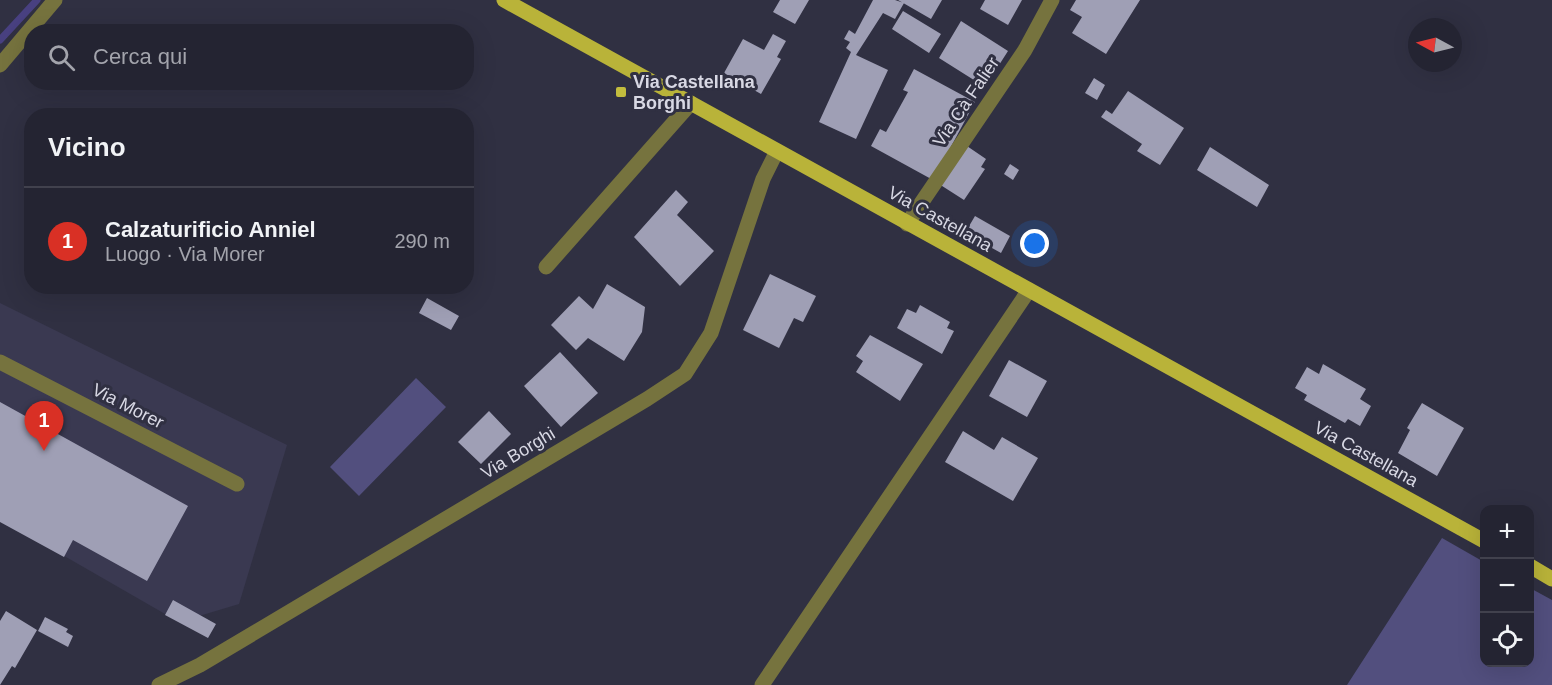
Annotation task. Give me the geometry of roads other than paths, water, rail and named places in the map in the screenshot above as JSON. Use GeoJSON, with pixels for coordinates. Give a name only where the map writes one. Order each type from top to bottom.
{"type":"FeatureCollection","features":[{"type":"Feature","properties":{"kind":"main road","name":"Via Castellana"},"geometry":{"type":"LineString","coordinates":[[504,0],[1480,539]]}},
{"type":"Feature","properties":{"kind":"main road"},"geometry":{"type":"LineString","coordinates":[[1534,568],[1552,579]]}},
{"type":"Feature","properties":{"kind":"street"},"geometry":{"type":"LineString","coordinates":[[35,24],[56,0]]}},
{"type":"Feature","properties":{"kind":"street","name":"Via Cà Falier"},"geometry":{"type":"LineString","coordinates":[[908,224],[1025,50],[1052,0]]}},
{"type":"Feature","properties":{"kind":"street"},"geometry":{"type":"LineString","coordinates":[[0,65],[24,37]]}},
{"type":"Feature","properties":{"kind":"street"},"geometry":{"type":"LineString","coordinates":[[546,267],[691,103]]}},
{"type":"Feature","properties":{"kind":"street","name":"Via Borghi"},"geometry":{"type":"LineString","coordinates":[[159,685],[200,665],[648,399],[685,374],[711,333],[763,179],[777,151]]}},
{"type":"Feature","properties":{"kind":"street"},"geometry":{"type":"LineString","coordinates":[[762,685],[1029,290]]}},
{"type":"Feature","properties":{"kind":"street","name":"Via Morer"},"geometry":{"type":"LineString","coordinates":[[0,362],[237,484]]}},
{"type":"Feature","properties":{"kind":"waterway"},"geometry":{"type":"LineString","coordinates":[[0,40],[37,0]]}},
{"type":"Feature","properties":{"kind":"place","name":"Via Castellana Borghi"},"geometry":{"type":"Point","coordinates":[621,92]}},
{"type":"Feature","properties":{"kind":"place","name":"Calzaturificio Anniel"},"geometry":{"type":"Point","coordinates":[44,451]}}]}
